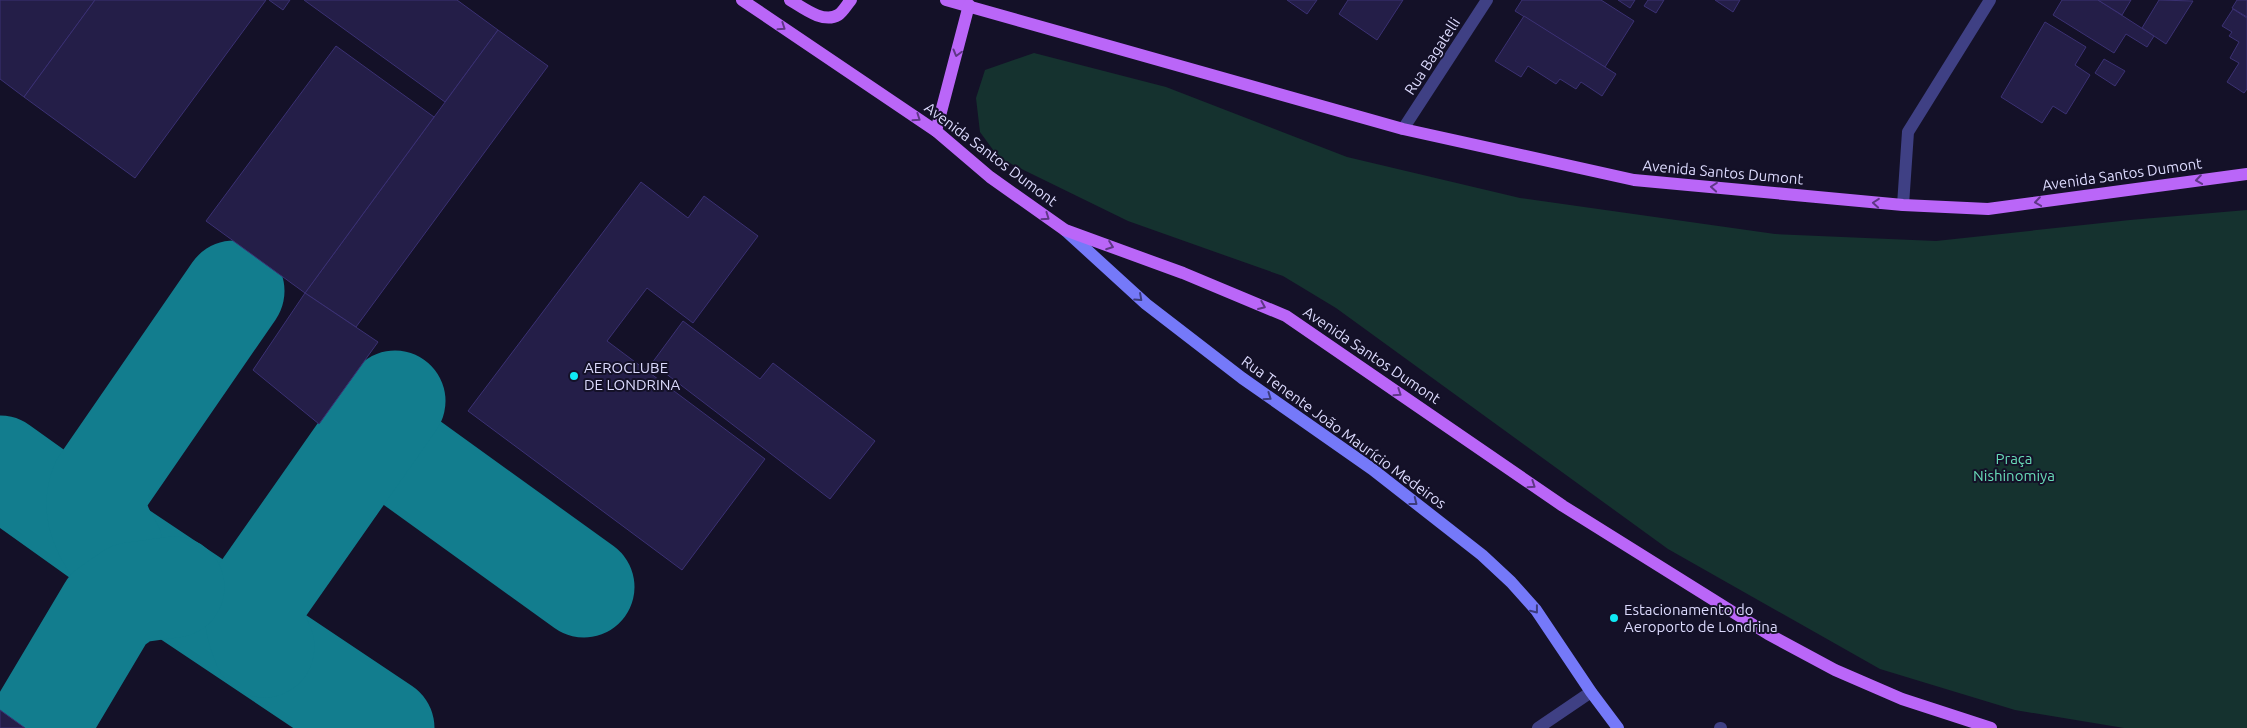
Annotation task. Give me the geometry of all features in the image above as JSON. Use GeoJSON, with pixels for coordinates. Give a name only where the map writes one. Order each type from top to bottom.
{"type":"FeatureCollection","features":[{"type":"Feature","properties":{"kind":"main road","name":"Avenida Santos Dumont"},"geometry":{"type":"LineString","coordinates":[[742,0],[936,131],[990,177],[1065,230],[1183,273],[1286,316],[1563,506],[1768,634],[1836,670],[1902,699],[1991,728]]}},
{"type":"Feature","properties":{"kind":"main road"},"geometry":{"type":"LineString","coordinates":[[790,0],[820,16],[830,17],[839,15],[851,0]]}},
{"type":"Feature","properties":{"kind":"main road","name":"Avenida Santos Dumont"},"geometry":{"type":"LineString","coordinates":[[946,0],[969,3],[1403,130],[1634,180],[1903,205],[1988,209],[2247,174]]}},
{"type":"Feature","properties":{"kind":"main road"},"geometry":{"type":"LineString","coordinates":[[936,131],[969,3]]}},
{"type":"Feature","properties":{"kind":"street","name":"Rua Bagatelli"},"geometry":{"type":"LineString","coordinates":[[1403,130],[1488,0]]}},
{"type":"Feature","properties":{"kind":"street"},"geometry":{"type":"LineString","coordinates":[[1903,205],[1908,132],[1990,0]]}},
{"type":"Feature","properties":{"kind":"street","name":"Rua Tenente João Maurício Medeiros"},"geometry":{"type":"LineString","coordinates":[[1065,230],[1146,304],[1242,378],[1372,469],[1512,582],[1536,610],[1591,692],[1618,728]]}},
{"type":"Feature","properties":{"kind":"street"},"geometry":{"type":"LineString","coordinates":[[1538,728],[1591,692]]}},
{"type":"Feature","properties":{"kind":"green space","name":"Praça Nishinomiya"},"geometry":{"type":"Polygon","coordinates":[[[1034,53],[1166,87],[1347,157],[1520,198],[1775,234],[1936,241],[2130,220],[2247,210],[2247,728],[2124,728],[2015,710],[1880,669],[1668,549],[1336,308],[1283,276],[1128,221],[999,158],[980,132],[976,98],[985,70],[1034,53]]]}},
{"type":"Feature","properties":{"kind":"building"},"geometry":{"type":"Polygon","coordinates":[[[0,0],[95,0],[24,97],[0,79],[0,0]]]}},
{"type":"Feature","properties":{"kind":"building"},"geometry":{"type":"Polygon","coordinates":[[[95,0],[266,0],[135,178],[24,97],[95,0]]]}},
{"type":"Feature","properties":{"kind":"building"},"geometry":{"type":"Polygon","coordinates":[[[269,0],[290,0],[283,10],[269,0]]]}},
{"type":"Feature","properties":{"kind":"building"},"geometry":{"type":"Polygon","coordinates":[[[304,0],[457,0],[498,30],[445,102],[304,0]]]}},
{"type":"Feature","properties":{"kind":"building"},"geometry":{"type":"Polygon","coordinates":[[[1287,0],[1317,0],[1307,14],[1287,0]]]}},
{"type":"Feature","properties":{"kind":"building"},"geometry":{"type":"Polygon","coordinates":[[[1348,0],[1403,0],[1377,40],[1339,14],[1348,0]]]}},
{"type":"Feature","properties":{"kind":"building"},"geometry":{"type":"Polygon","coordinates":[[[1522,0],[1601,0],[1634,21],[1605,67],[1515,11],[1522,0]]]}},
{"type":"Feature","properties":{"kind":"building"},"geometry":{"type":"Polygon","coordinates":[[[1618,0],[1635,0],[1630,8],[1618,0]]]}},
{"type":"Feature","properties":{"kind":"building"},"geometry":{"type":"Polygon","coordinates":[[[1648,0],[1664,0],[1656,13],[1644,6],[1648,0]]]}},
{"type":"Feature","properties":{"kind":"building"},"geometry":{"type":"Polygon","coordinates":[[[1715,0],[1740,0],[1733,12],[1715,0]]]}},
{"type":"Feature","properties":{"kind":"building"},"geometry":{"type":"Polygon","coordinates":[[[2062,0],[2098,0],[2154,36],[2147,47],[2126,34],[2114,53],[2053,15],[2062,0]]]}},
{"type":"Feature","properties":{"kind":"building"},"geometry":{"type":"Polygon","coordinates":[[[2098,0],[2131,0],[2122,15],[2098,0]]]}},
{"type":"Feature","properties":{"kind":"building"},"geometry":{"type":"Polygon","coordinates":[[[2159,0],[2193,1],[2166,44],[2142,28],[2159,0]]]}},
{"type":"Feature","properties":{"kind":"building"},"geometry":{"type":"Polygon","coordinates":[[[2237,0],[2247,0],[2247,17],[2232,8],[2237,0]]]}},
{"type":"Feature","properties":{"kind":"building"},"geometry":{"type":"Polygon","coordinates":[[[2233,9],[2247,18],[2247,89],[2244,93],[2227,82],[2239,63],[2230,58],[2239,42],[2229,36],[2232,32],[2222,26],[2233,9]]]}},
{"type":"Feature","properties":{"kind":"building"},"geometry":{"type":"Polygon","coordinates":[[[1524,16],[1616,74],[1602,96],[1581,82],[1576,89],[1560,79],[1556,84],[1528,66],[1521,77],[1495,61],[1524,16]]]}},
{"type":"Feature","properties":{"kind":"building"},"geometry":{"type":"Polygon","coordinates":[[[2045,22],[2086,47],[2075,65],[2090,75],[2066,114],[2053,106],[2042,123],[2001,97],[2045,22]]]}},
{"type":"Feature","properties":{"kind":"building"},"geometry":{"type":"Polygon","coordinates":[[[498,30],[548,66],[356,327],[305,293],[498,30]]]}},
{"type":"Feature","properties":{"kind":"building"},"geometry":{"type":"Polygon","coordinates":[[[336,46],[434,117],[305,293],[206,221],[336,46]]]}},
{"type":"Feature","properties":{"kind":"building"},"geometry":{"type":"Polygon","coordinates":[[[2104,59],[2125,71],[2115,86],[2095,73],[2104,59]]]}},
{"type":"Feature","properties":{"kind":"building","name":"AEROCLUBE DE LONDRINA"},"geometry":{"type":"Polygon","coordinates":[[[641,182],[688,218],[704,196],[758,236],[693,323],[647,288],[607,341],[765,459],[682,570],[468,411],[641,182]]]}},
{"type":"Feature","properties":{"kind":"building"},"geometry":{"type":"Polygon","coordinates":[[[305,293],[378,342],[319,424],[253,370],[305,293]]]}},
{"type":"Feature","properties":{"kind":"building"},"geometry":{"type":"Polygon","coordinates":[[[683,321],[760,379],[773,363],[875,441],[830,499],[652,363],[683,321]]]}},
{"type":"Feature","properties":{"kind":"building"},"geometry":{"type":"Polygon","coordinates":[[[0,710],[25,728],[0,728],[0,710]]]}},
{"type":"Feature","properties":{"kind":"taxiway"},"geometry":{"type":"LineString","coordinates":[[112,546],[98,516],[97,500],[101,484],[234,291]]}},
{"type":"Feature","properties":{"kind":"taxiway"},"geometry":{"type":"LineString","coordinates":[[264,647],[255,615],[259,595],[395,401]]}},
{"type":"Feature","properties":{"kind":"taxiway"},"geometry":{"type":"LineString","coordinates":[[362,449],[377,445],[387,445],[584,587]]}},
{"type":"Feature","properties":{"kind":"taxiway"},"geometry":{"type":"LineString","coordinates":[[0,466],[112,546],[384,728]]}},
{"type":"Feature","properties":{"kind":"taxiway"},"geometry":{"type":"LineString","coordinates":[[39,725],[108,609],[131,593],[174,587]]}},
{"type":"Feature","properties":{"kind":"place","name":"AEROCLUBE DE LONDRINA"},"geometry":{"type":"Point","coordinates":[574,376]}},
{"type":"Feature","properties":{"kind":"place","name":"Estacionamento do Aeroporto de Londrina"},"geometry":{"type":"Point","coordinates":[1614,618]}}]}
